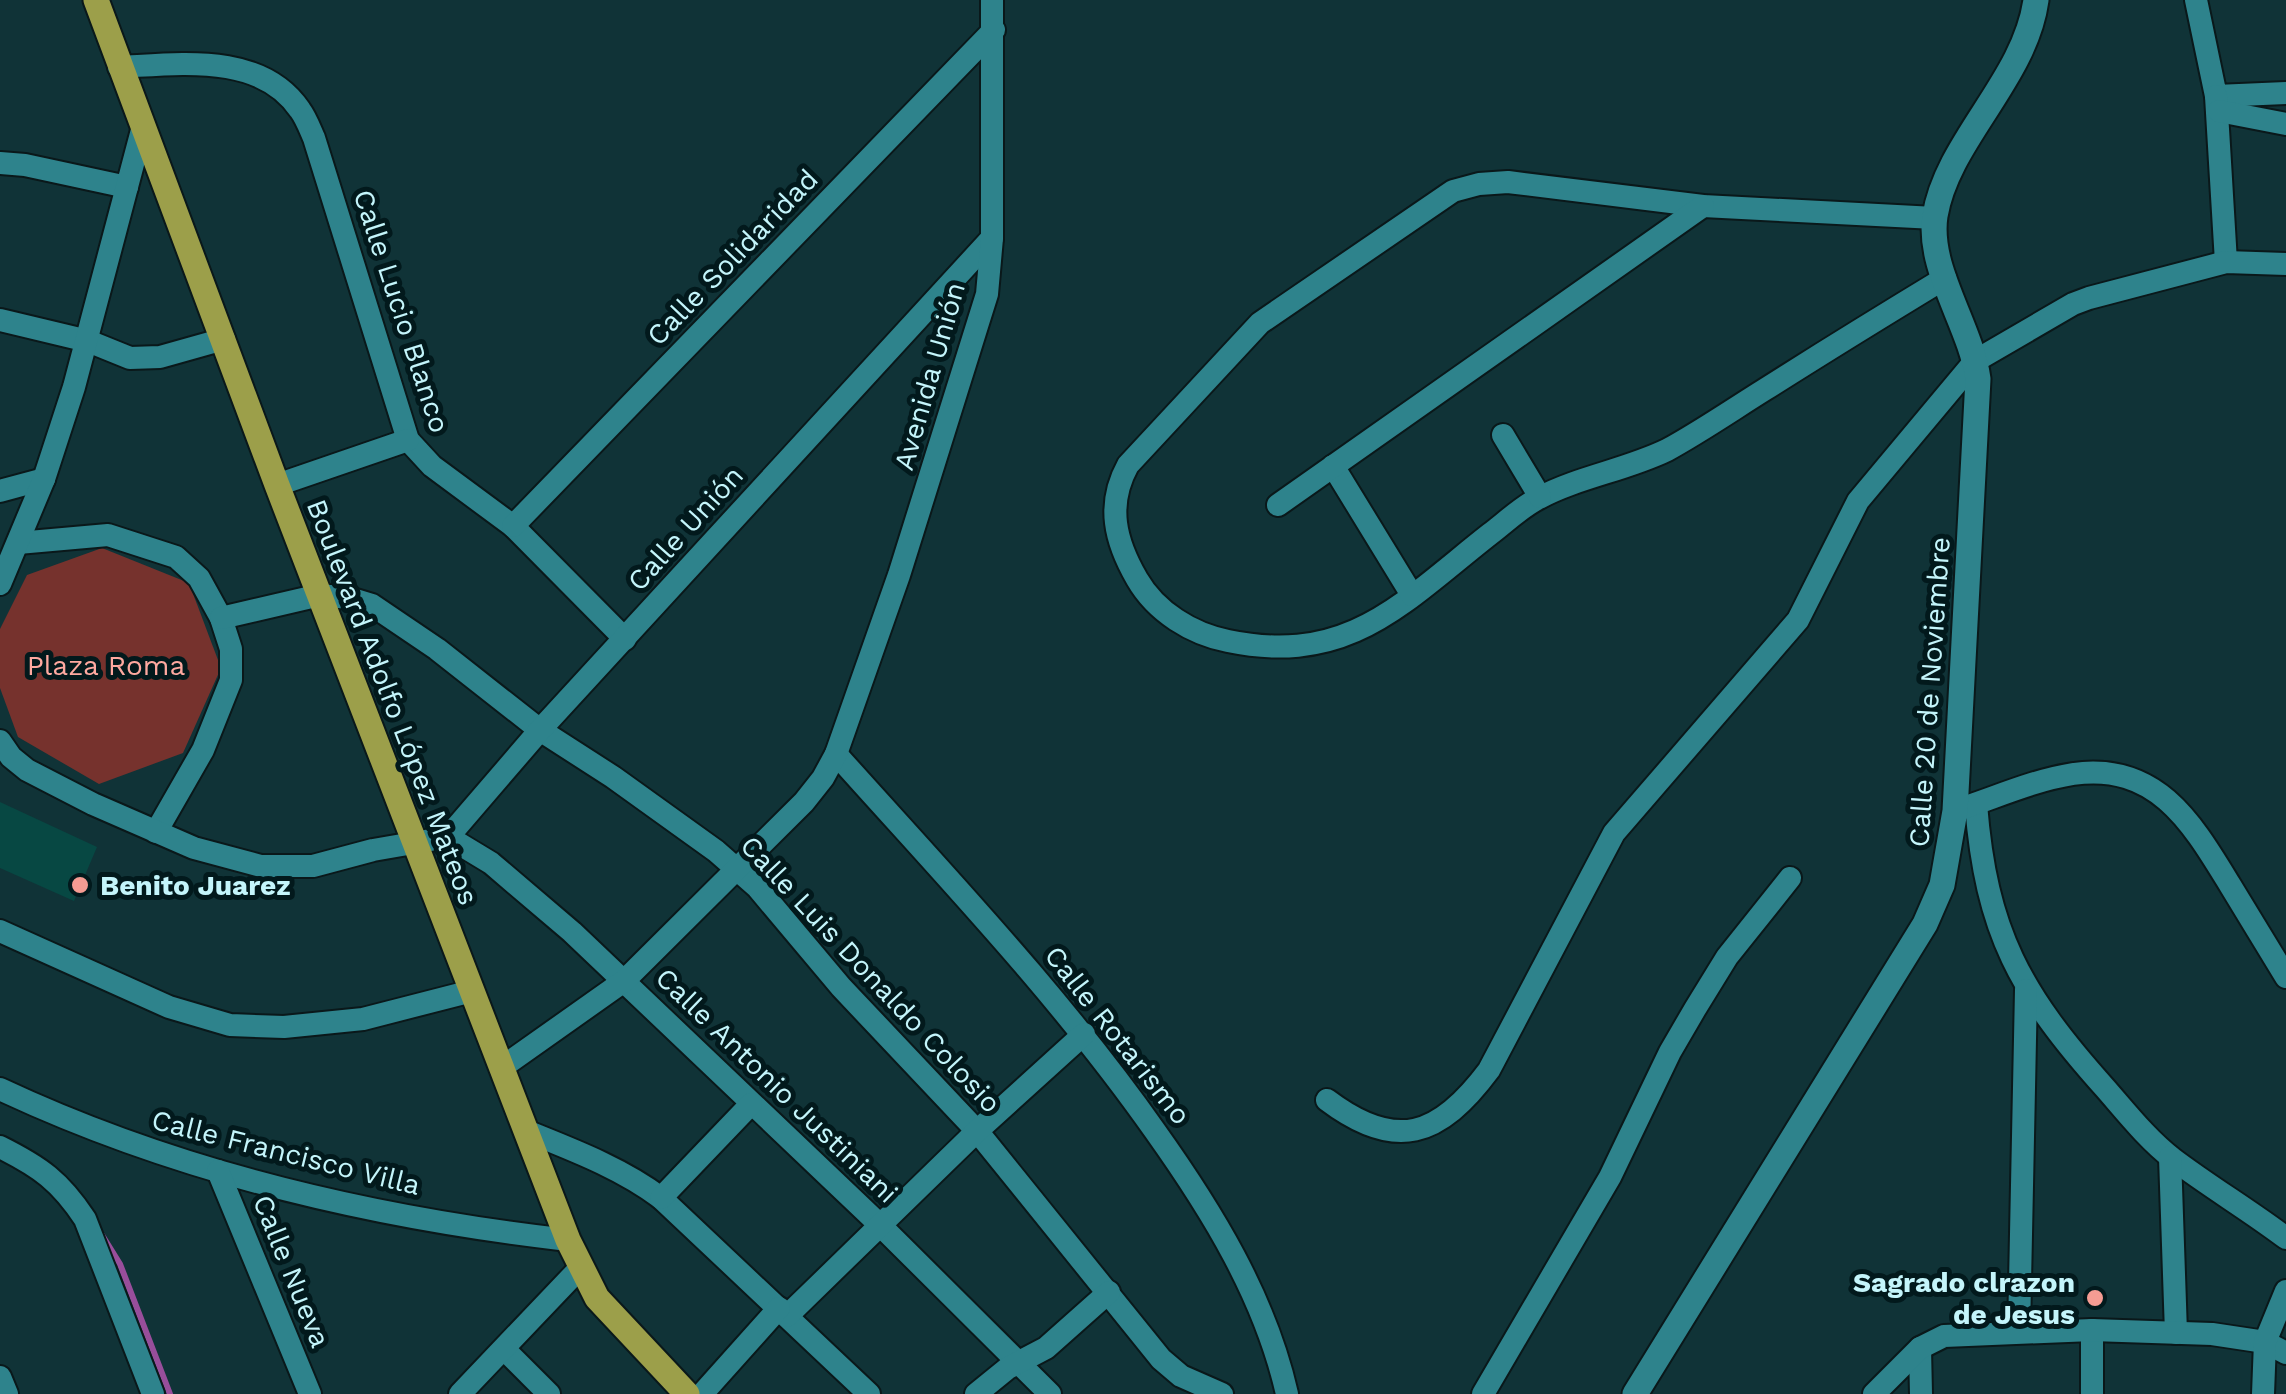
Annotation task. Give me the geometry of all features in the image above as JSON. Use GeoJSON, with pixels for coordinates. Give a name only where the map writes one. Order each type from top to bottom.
{"type":"FeatureCollection","features":[{"type":"Feature","properties":{"kind":"main road","name":"Boulevard Adolfo López Mateos"},"geometry":{"type":"LineString","coordinates":[[96,0],[277,485],[568,1240],[598,1298],[687,1394]]}},
{"type":"Feature","properties":{"kind":"street","name":"Avenida Unión"},"geometry":{"type":"LineString","coordinates":[[501,1068],[624,981],[804,802],[836,754],[899,575],[982,317],[992,238],[992,0]]}},
{"type":"Feature","properties":{"kind":"street","name":"Calle 20 de Noviembre"},"geometry":{"type":"LineString","coordinates":[[1635,1394],[1925,924],[1942,885],[1965,808],[1978,403],[1975,361],[1937,250],[1935,218],[1945,181],[2025,44],[2036,0]]}},
{"type":"Feature","properties":{"kind":"street"},"geometry":{"type":"LineString","coordinates":[[2196,0],[2218,104],[2226,262]]}},
{"type":"Feature","properties":{"kind":"street","name":"Calle Solidaridad"},"geometry":{"type":"LineString","coordinates":[[513,526],[994,30]]}},
{"type":"Feature","properties":{"kind":"street","name":"Calle Lucio Blanco"},"geometry":{"type":"LineString","coordinates":[[119,67],[178,64],[234,68],[279,88],[300,109],[314,138],[408,440],[432,466],[513,526],[625,639]]}},
{"type":"Feature","properties":{"kind":"street"},"geometry":{"type":"LineString","coordinates":[[2285,93],[2285,124],[2218,104],[2285,93]]}},
{"type":"Feature","properties":{"kind":"street"},"geometry":{"type":"LineString","coordinates":[[0,584],[44,479],[88,341],[142,130]]}},
{"type":"Feature","properties":{"kind":"street"},"geometry":{"type":"LineString","coordinates":[[0,163],[128,187]]}},
{"type":"Feature","properties":{"kind":"street"},"geometry":{"type":"LineString","coordinates":[[1935,218],[1703,206],[1508,182],[1452,191],[1260,323],[1128,466],[1118,484],[1113,506],[1116,532],[1126,561],[1141,586],[1172,618],[1210,638],[1293,649],[1329,643],[1382,617],[1540,497],[1666,450],[1945,278]]}},
{"type":"Feature","properties":{"kind":"street"},"geometry":{"type":"LineString","coordinates":[[1278,505],[1703,206]]}},
{"type":"Feature","properties":{"kind":"street","name":"Calle Unión"},"geometry":{"type":"LineString","coordinates":[[448,837],[540,730],[992,238]]}},
{"type":"Feature","properties":{"kind":"street"},"geometry":{"type":"LineString","coordinates":[[1327,1100],[1352,1119],[1375,1129],[1403,1131],[1436,1121],[1469,1096],[1489,1070],[1614,833],[1789,631],[1858,501],[1975,361],[2073,304],[2226,262],[2286,264]]}},
{"type":"Feature","properties":{"kind":"street"},"geometry":{"type":"LineString","coordinates":[[0,320],[88,341],[130,358],[142,359],[224,339]]}},
{"type":"Feature","properties":{"kind":"street"},"geometry":{"type":"LineString","coordinates":[[1503,435],[1540,497]]}},
{"type":"Feature","properties":{"kind":"street"},"geometry":{"type":"LineString","coordinates":[[277,485],[408,440]]}},
{"type":"Feature","properties":{"kind":"street"},"geometry":{"type":"LineString","coordinates":[[1333,466],[1412,595]]}},
{"type":"Feature","properties":{"kind":"street"},"geometry":{"type":"LineString","coordinates":[[0,491],[44,479]]}},
{"type":"Feature","properties":{"kind":"street"},"geometry":{"type":"LineString","coordinates":[[18,543],[108,535],[176,557],[199,578],[221,618],[231,649],[231,680],[202,750],[156,832]]}},
{"type":"Feature","properties":{"kind":"street"},"geometry":{"type":"LineString","coordinates":[[221,618],[320,595]]}},
{"type":"Feature","properties":{"kind":"street","name":"Calle Luis Donaldo Colosio"},"geometry":{"type":"LineString","coordinates":[[320,595],[372,605],[394,618],[540,730],[683,826],[739,870],[841,987],[976,1131],[1110,1292],[1137,1332],[1171,1368],[1193,1383],[1222,1394]]}},
{"type":"Feature","properties":{"kind":"street"},"geometry":{"type":"LineString","coordinates":[[0,741],[27,770],[156,832],[225,858],[292,868],[448,837]]}},
{"type":"Feature","properties":{"kind":"street","name":"Calle Rotarismo"},"geometry":{"type":"LineString","coordinates":[[836,754],[1084,1034],[1215,1218],[1256,1299],[1287,1394]]}},
{"type":"Feature","properties":{"kind":"street"},"geometry":{"type":"LineString","coordinates":[[2286,977],[2199,834],[2157,790],[2136,779],[2107,773],[2076,774],[2043,780],[1965,808],[1989,901],[2026,990],[2096,1078],[2170,1157],[2286,1238]]}},
{"type":"Feature","properties":{"kind":"street","name":"Calle Antonio Justiniani"},"geometry":{"type":"LineString","coordinates":[[448,837],[491,863],[624,981],[880,1225],[1050,1394]]}},
{"type":"Feature","properties":{"kind":"street"},"geometry":{"type":"LineString","coordinates":[[1483,1394],[1610,1176],[1695,1009],[1727,956],[1790,878]]}},
{"type":"Feature","properties":{"kind":"street"},"geometry":{"type":"LineString","coordinates":[[0,931],[169,1007],[230,1025],[284,1027],[362,1019],[472,991]]}},
{"type":"Feature","properties":{"kind":"street"},"geometry":{"type":"LineString","coordinates":[[2019,1332],[2026,990]]}},
{"type":"Feature","properties":{"kind":"street"},"geometry":{"type":"LineString","coordinates":[[702,1394],[783,1312],[1084,1034]]}},
{"type":"Feature","properties":{"kind":"street","name":"Calle Francisco Villa"},"geometry":{"type":"LineString","coordinates":[[0,1089],[70,1122],[218,1171],[353,1204],[478,1228],[568,1240]]}},
{"type":"Feature","properties":{"kind":"street"},"geometry":{"type":"LineString","coordinates":[[661,1198],[751,1104]]}},
{"type":"Feature","properties":{"kind":"street"},"geometry":{"type":"LineString","coordinates":[[526,1131],[585,1155],[641,1183],[661,1198],[869,1394]]}},
{"type":"Feature","properties":{"kind":"street"},"geometry":{"type":"LineString","coordinates":[[0,1147],[50,1175],[85,1219],[153,1394]]}},
{"type":"Feature","properties":{"kind":"street"},"geometry":{"type":"LineString","coordinates":[[2170,1157],[2176,1333]]}},
{"type":"Feature","properties":{"kind":"street","name":"Calle Nueva"},"geometry":{"type":"LineString","coordinates":[[218,1171],[310,1394]]}},
{"type":"Feature","properties":{"kind":"street"},"geometry":{"type":"LineString","coordinates":[[460,1394],[581,1267]]}},
{"type":"Feature","properties":{"kind":"street"},"geometry":{"type":"LineString","coordinates":[[2263,1394],[2286,1291]]}},
{"type":"Feature","properties":{"kind":"street"},"geometry":{"type":"LineString","coordinates":[[976,1394],[1046,1348],[1110,1292]]}},
{"type":"Feature","properties":{"kind":"street"},"geometry":{"type":"LineString","coordinates":[[2092,1330],[2092,1394]]}},
{"type":"Feature","properties":{"kind":"street"},"geometry":{"type":"LineString","coordinates":[[1874,1394],[1920,1348],[1944,1336],[2092,1330],[2176,1333],[2276,1348]]}},
{"type":"Feature","properties":{"kind":"street"},"geometry":{"type":"LineString","coordinates":[[1920,1348],[1921,1394]]}},
{"type":"Feature","properties":{"kind":"street"},"geometry":{"type":"LineString","coordinates":[[505,1350],[549,1394]]}},
{"type":"Feature","properties":{"kind":"street"},"geometry":{"type":"LineString","coordinates":[[0,1378],[7,1394]]}},
{"type":"Feature","properties":{"kind":"green space","name":"Plaza Roma"},"geometry":{"type":"Polygon","coordinates":[[[102,548],[189,583],[221,668],[183,753],[99,784],[18,737],[0,688],[0,629],[27,575],[102,548]]]}},
{"type":"Feature","properties":{"kind":"building"},"geometry":{"type":"Polygon","coordinates":[[[0,802],[97,847],[74,901],[0,868],[0,802]]]}},
{"type":"Feature","properties":{"kind":"waterway"},"geometry":{"type":"LineString","coordinates":[[102,1235],[120,1264],[170,1394]]}},
{"type":"Feature","properties":{"kind":"place","name":"Benito Juarez"},"geometry":{"type":"Point","coordinates":[80,885]}},
{"type":"Feature","properties":{"kind":"place","name":"Sagrado clrazon de Jesus"},"geometry":{"type":"Point","coordinates":[2095,1298]}}]}
